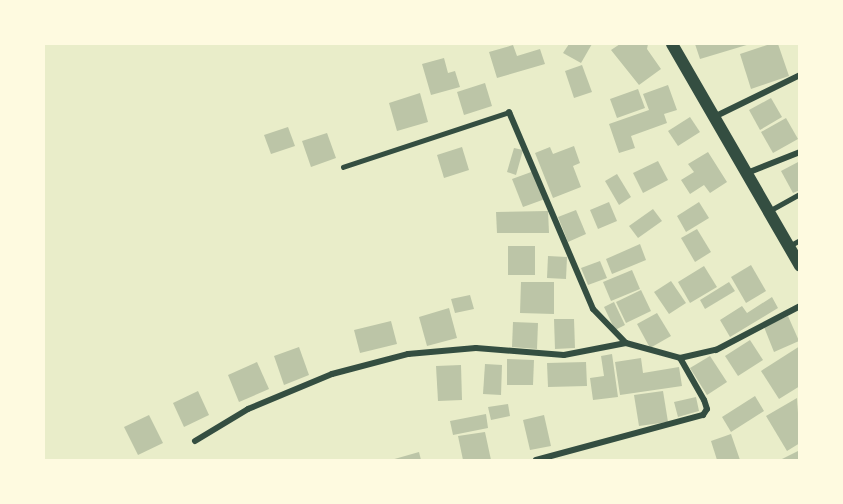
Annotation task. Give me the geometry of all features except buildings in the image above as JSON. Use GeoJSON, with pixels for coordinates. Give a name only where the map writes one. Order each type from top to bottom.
{"type":"FeatureCollection","features":[{"type":"Feature","properties":{"kind":"main road"},"geometry":{"type":"LineString","coordinates":[[672,44],[769,211],[794,243],[800,266]]}},
{"type":"Feature","properties":{"kind":"street"},"geometry":{"type":"LineString","coordinates":[[714,117],[800,75]]}},
{"type":"Feature","properties":{"kind":"street"},"geometry":{"type":"LineString","coordinates":[[509,112],[593,309],[626,343]]}},
{"type":"Feature","properties":{"kind":"street"},"geometry":{"type":"LineString","coordinates":[[747,173],[800,152]]}},
{"type":"Feature","properties":{"kind":"street"},"geometry":{"type":"LineString","coordinates":[[195,441],[248,410],[332,374],[408,354],[476,348],[564,355],[626,343],[680,358],[716,350],[800,306]]}},
{"type":"Feature","properties":{"kind":"street"},"geometry":{"type":"LineString","coordinates":[[536,460],[703,415],[707,409],[704,400],[680,358]]}},
{"type":"Feature","properties":{"kind":"lane"},"geometry":{"type":"LineString","coordinates":[[343,167],[509,112]]}},
{"type":"Feature","properties":{"kind":"lane"},"geometry":{"type":"LineString","coordinates":[[769,211],[800,194]]}}]}
